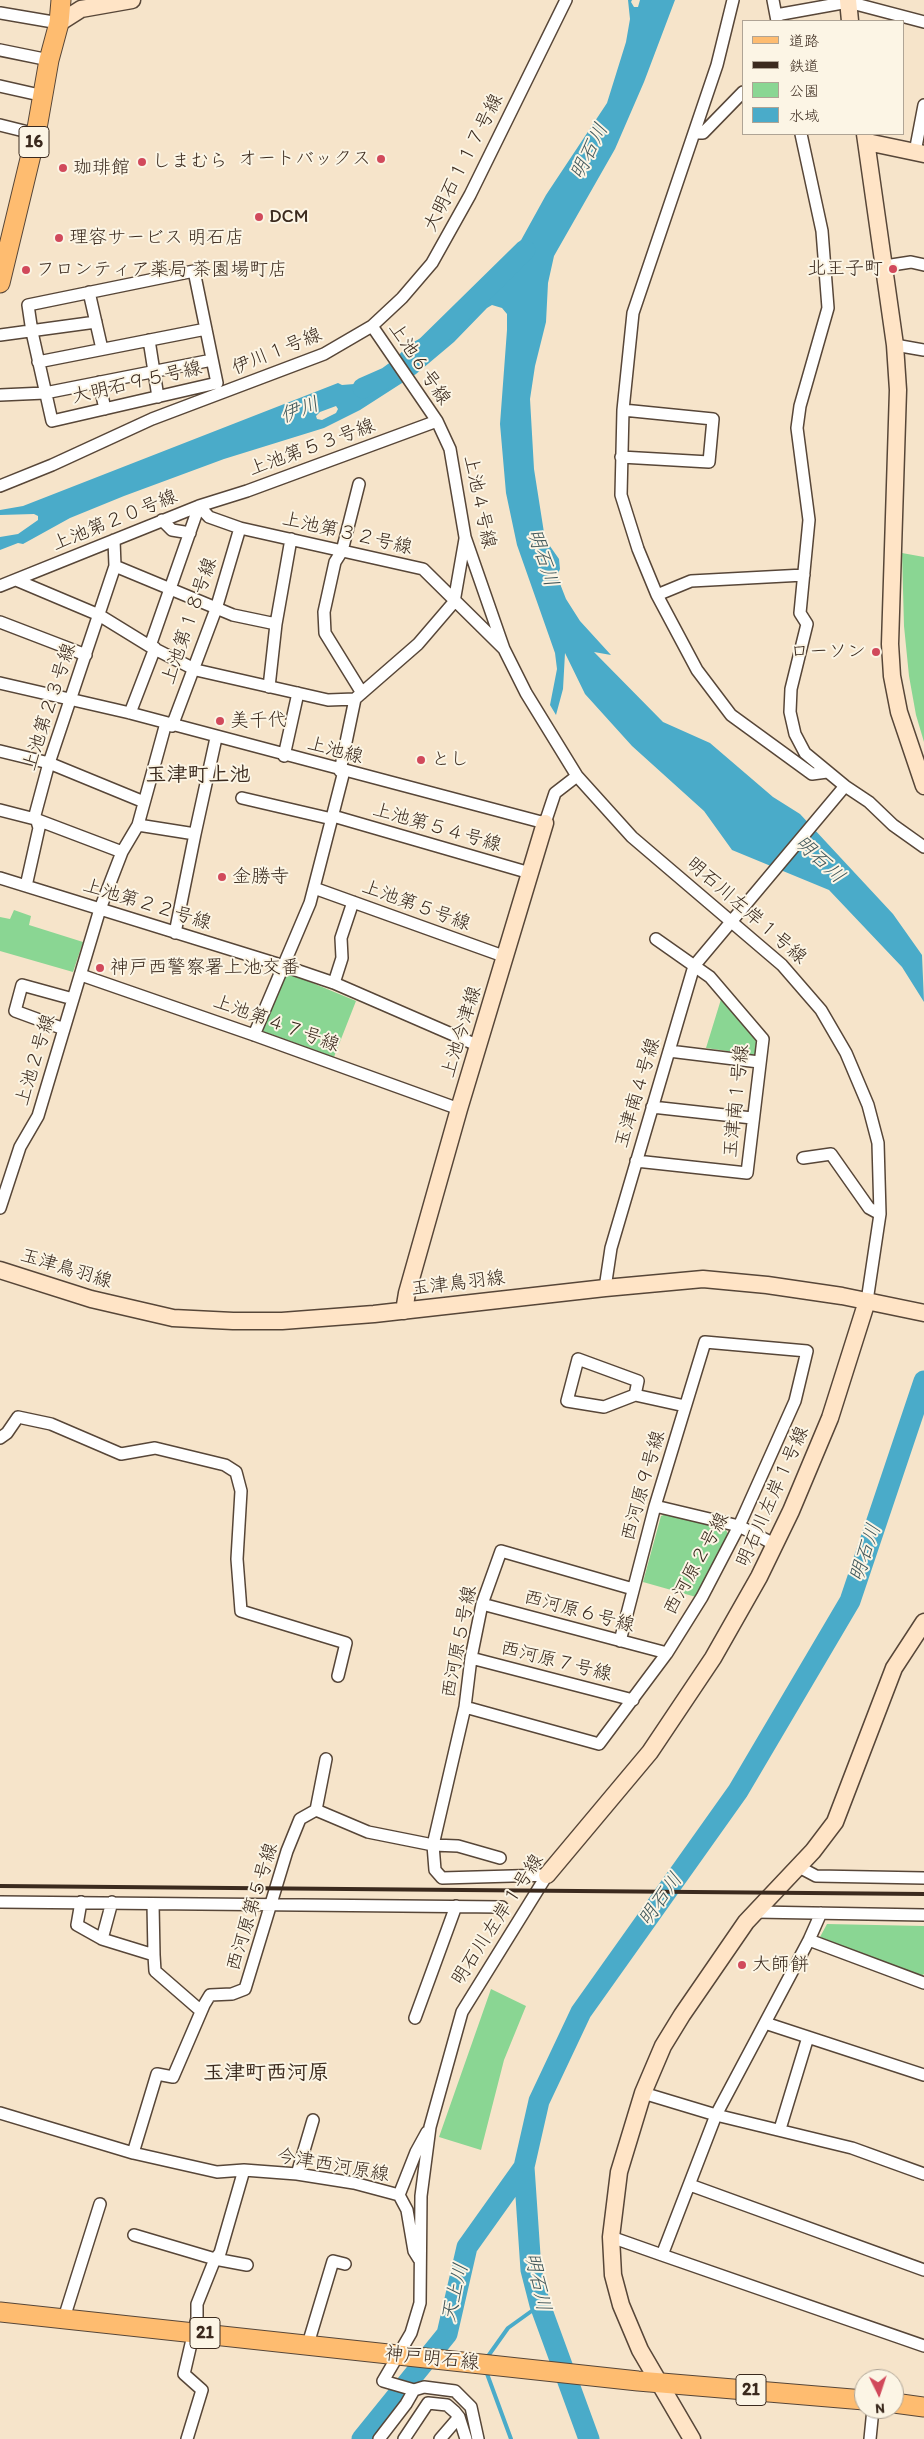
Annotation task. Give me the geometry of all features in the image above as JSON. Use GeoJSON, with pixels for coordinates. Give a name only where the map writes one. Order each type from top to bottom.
{"type":"FeatureCollection","features":[{"type":"Feature","properties":{"kind":"main road","name":"16"},"geometry":{"type":"LineString","coordinates":[[0,283],[36,134],[49,60],[59,23],[61,0]]}},
{"type":"Feature","properties":{"kind":"main road","name":"神戸明石線"},"geometry":{"type":"LineString","coordinates":[[0,2312],[193,2331],[638,2381],[854,2399]]}},
{"type":"Feature","properties":{"kind":"main road"},"geometry":{"type":"LineString","coordinates":[[904,2405],[924,2407]]}},
{"type":"Feature","properties":{"kind":"street"},"geometry":{"type":"LineString","coordinates":[[0,13],[59,23],[81,9],[132,0]]}},
{"type":"Feature","properties":{"kind":"street","name":"大明石１１７号線"},"geometry":{"type":"LineString","coordinates":[[372,326],[402,298],[432,263],[470,195],[566,0]]}},
{"type":"Feature","properties":{"kind":"street"},"geometry":{"type":"LineString","coordinates":[[733,0],[716,66],[633,313],[623,410],[621,495],[638,549],[657,595],[697,670],[731,714],[812,774],[827,772]]}},
{"type":"Feature","properties":{"kind":"street"},"geometry":{"type":"LineString","coordinates":[[773,0],[777,18],[848,1],[924,22]]}},
{"type":"Feature","properties":{"kind":"street"},"geometry":{"type":"LineString","coordinates":[[848,1],[850,20]]}},
{"type":"Feature","properties":{"kind":"street"},"geometry":{"type":"LineString","coordinates":[[0,50],[49,60]]}},
{"type":"Feature","properties":{"kind":"street"},"geometry":{"type":"LineString","coordinates":[[0,86],[44,96]]}},
{"type":"Feature","properties":{"kind":"street"},"geometry":{"type":"LineString","coordinates":[[694,133],[703,133],[742,93]]}},
{"type":"Feature","properties":{"kind":"street"},"geometry":{"type":"LineString","coordinates":[[924,106],[919,153],[866,138],[895,345],[898,436],[890,644],[892,676],[899,712],[924,786]]}},
{"type":"Feature","properties":{"kind":"street"},"geometry":{"type":"LineString","coordinates":[[0,126],[36,134]]}},
{"type":"Feature","properties":{"kind":"street"},"geometry":{"type":"LineString","coordinates":[[801,135],[822,231],[828,308],[800,406],[797,428],[809,520],[800,613],[807,624],[791,689],[790,712],[795,734],[806,754],[845,786],[869,802],[893,825],[924,847]]}},
{"type":"Feature","properties":{"kind":"street"},"geometry":{"type":"LineString","coordinates":[[884,266],[911,262],[924,265]]}},
{"type":"Feature","properties":{"kind":"street","name":"大明石９５号線"},"geometry":{"type":"LineString","coordinates":[[194,271],[206,329],[217,383],[52,421],[44,393],[28,305],[194,271]]}},
{"type":"Feature","properties":{"kind":"street"},"geometry":{"type":"LineString","coordinates":[[89,292],[102,349]]}},
{"type":"Feature","properties":{"kind":"street"},"geometry":{"type":"LineString","coordinates":[[0,335],[96,322]]}},
{"type":"Feature","properties":{"kind":"street","name":"上池６号線"},"geometry":{"type":"LineString","coordinates":[[372,326],[436,421]]}},
{"type":"Feature","properties":{"kind":"street","name":"伊川１号線"},"geometry":{"type":"LineString","coordinates":[[0,486],[52,465],[152,419],[324,354],[372,326]]}},
{"type":"Feature","properties":{"kind":"street"},"geometry":{"type":"LineString","coordinates":[[38,362],[206,329]]}},
{"type":"Feature","properties":{"kind":"street"},"geometry":{"type":"LineString","coordinates":[[149,340],[158,396]]}},
{"type":"Feature","properties":{"kind":"street"},"geometry":{"type":"LineString","coordinates":[[895,345],[924,350]]}},
{"type":"Feature","properties":{"kind":"street"},"geometry":{"type":"LineString","coordinates":[[0,395],[44,393],[212,360]]}},
{"type":"Feature","properties":{"kind":"street"},"geometry":{"type":"LineString","coordinates":[[99,382],[105,409]]}},
{"type":"Feature","properties":{"kind":"street"},"geometry":{"type":"LineString","coordinates":[[621,457],[709,462],[713,419],[623,410]]}},
{"type":"Feature","properties":{"kind":"street","name":"上池第５３号線"},"geometry":{"type":"LineString","coordinates":[[199,506],[247,491],[436,421]]}},
{"type":"Feature","properties":{"kind":"street","name":"上池４号線"},"geometry":{"type":"LineString","coordinates":[[436,421],[450,448],[465,538],[504,649]]}},
{"type":"Feature","properties":{"kind":"street"},"geometry":{"type":"LineString","coordinates":[[254,1034],[310,903],[333,817],[359,696],[325,633],[324,612],[335,562],[342,551],[359,484]]}},
{"type":"Feature","properties":{"kind":"street"},"geometry":{"type":"LineString","coordinates":[[130,714],[199,506]]}},
{"type":"Feature","properties":{"kind":"street","name":"上池第２０号線"},"geometry":{"type":"LineString","coordinates":[[0,586],[199,506],[209,517],[240,528]]}},
{"type":"Feature","properties":{"kind":"street"},"geometry":{"type":"LineString","coordinates":[[162,520],[172,530],[190,533]]}},
{"type":"Feature","properties":{"kind":"street","name":"上池第３２号線"},"geometry":{"type":"LineString","coordinates":[[240,528],[422,569],[504,649]]}},
{"type":"Feature","properties":{"kind":"street","name":"上池第１８号線"},"geometry":{"type":"LineString","coordinates":[[122,852],[138,825],[169,724],[216,608],[240,528]]}},
{"type":"Feature","properties":{"kind":"street"},"geometry":{"type":"LineString","coordinates":[[16,580],[99,615],[152,647],[192,668],[328,700],[359,696],[418,644],[454,602],[465,538]]}},
{"type":"Feature","properties":{"kind":"street"},"geometry":{"type":"LineString","coordinates":[[269,687],[276,624],[291,539]]}},
{"type":"Feature","properties":{"kind":"street","name":"上池第２３号線"},"geometry":{"type":"LineString","coordinates":[[26,886],[39,828],[35,819],[48,763],[115,566],[114,540]]}},
{"type":"Feature","properties":{"kind":"street"},"geometry":{"type":"LineString","coordinates":[[115,566],[233,615],[276,624]]}},
{"type":"Feature","properties":{"kind":"street"},"geometry":{"type":"LineString","coordinates":[[657,595],[691,581],[804,574]]}},
{"type":"Feature","properties":{"kind":"street"},"geometry":{"type":"LineString","coordinates":[[0,622],[86,655]]}},
{"type":"Feature","properties":{"kind":"street","name":"明石川左岸１号線"},"geometry":{"type":"LineString","coordinates":[[421,2263],[421,2196],[430,2126],[462,2012],[547,1875],[650,1752],[713,1658],[760,1578],[830,1418],[867,1301],[880,1214],[878,1144],[868,1105],[846,1053],[821,1010],[782,965],[632,837],[577,776],[526,693],[504,649]]}},
{"type":"Feature","properties":{"kind":"street","name":"上池線"},"geometry":{"type":"LineString","coordinates":[[0,683],[169,724],[284,756],[545,823]]}},
{"type":"Feature","properties":{"kind":"street"},"geometry":{"type":"LineString","coordinates":[[284,756],[298,693]]}},
{"type":"Feature","properties":{"kind":"street"},"geometry":{"type":"LineString","coordinates":[[176,933],[216,738]]}},
{"type":"Feature","properties":{"kind":"street"},"geometry":{"type":"LineString","coordinates":[[0,751],[48,763],[144,802]]}},
{"type":"Feature","properties":{"kind":"street","name":"上池今津線"},"geometry":{"type":"LineString","coordinates":[[404,1311],[407,1292],[459,1109],[545,823],[555,793],[577,776]]}},
{"type":"Feature","properties":{"kind":"street","name":"玉津南４号線"},"geometry":{"type":"LineString","coordinates":[[605,1288],[611,1248],[694,966],[730,920],[845,786]]}},
{"type":"Feature","properties":{"kind":"street","name":"上池第５４号線"},"geometry":{"type":"LineString","coordinates":[[242,798],[333,817],[530,873]]}},
{"type":"Feature","properties":{"kind":"street"},"geometry":{"type":"LineString","coordinates":[[0,810],[35,819],[122,852]]}},
{"type":"Feature","properties":{"kind":"street"},"geometry":{"type":"LineString","coordinates":[[138,825],[195,834]]}},
{"type":"Feature","properties":{"kind":"street","name":"上池２号線"},"geometry":{"type":"LineString","coordinates":[[0,1208],[20,1147],[38,1116],[100,909],[122,852]]}},
{"type":"Feature","properties":{"kind":"street","name":"上池第２２号線"},"geometry":{"type":"LineString","coordinates":[[0,878],[284,966],[334,984],[479,1046]]}},
{"type":"Feature","properties":{"kind":"street","name":"上池第５号線"},"geometry":{"type":"LineString","coordinates":[[314,888],[506,957]]}},
{"type":"Feature","properties":{"kind":"street"},"geometry":{"type":"LineString","coordinates":[[334,984],[342,958],[341,938],[353,902]]}},
{"type":"Feature","properties":{"kind":"street","name":"玉津南１号線"},"geometry":{"type":"LineString","coordinates":[[636,1161],[747,1173],[752,1118],[763,1039],[710,977],[656,939]]}},
{"type":"Feature","properties":{"kind":"street","name":"上池第４７号線"},"geometry":{"type":"LineString","coordinates":[[80,975],[254,1034],[459,1109]]}},
{"type":"Feature","properties":{"kind":"street"},"geometry":{"type":"LineString","coordinates":[[64,1029],[15,1011],[22,985],[73,999]]}},
{"type":"Feature","properties":{"kind":"street"},"geometry":{"type":"LineString","coordinates":[[669,1051],[759,1062]]}},
{"type":"Feature","properties":{"kind":"street"},"geometry":{"type":"LineString","coordinates":[[652,1107],[752,1118]]}},
{"type":"Feature","properties":{"kind":"street"},"geometry":{"type":"LineString","coordinates":[[803,1158],[831,1154],[869,1208],[880,1214]]}},
{"type":"Feature","properties":{"kind":"street","name":"玉津鳥羽線"},"geometry":{"type":"LineString","coordinates":[[0,1270],[91,1299],[174,1318],[233,1321],[282,1321],[404,1311],[703,1279],[767,1285],[867,1301],[924,1313]]}},
{"type":"Feature","properties":{"kind":"street","name":"西河原９号線"},"geometry":{"type":"LineString","coordinates":[[620,1641],[656,1506],[705,1342]]}},
{"type":"Feature","properties":{"kind":"street","name":"西河原２号線"},"geometry":{"type":"LineString","coordinates":[[465,1707],[599,1744],[634,1700],[667,1653],[702,1596],[739,1526],[795,1401],[807,1351],[705,1342]]}},
{"type":"Feature","properties":{"kind":"street"},"geometry":{"type":"LineString","coordinates":[[635,1395],[638,1381],[578,1359],[567,1401],[604,1407],[635,1395],[685,1406]]}},
{"type":"Feature","properties":{"kind":"street"},"geometry":{"type":"LineString","coordinates":[[0,1438],[7,1434],[18,1417],[51,1424],[121,1454],[156,1448],[225,1466],[236,1472],[241,1491],[237,1559],[241,1611],[346,1643],[338,1676]]}},
{"type":"Feature","properties":{"kind":"street"},"geometry":{"type":"LineString","coordinates":[[656,1506],[739,1526],[776,1545]]}},
{"type":"Feature","properties":{"kind":"street","name":"西河原５号線"},"geometry":{"type":"LineString","coordinates":[[547,1875],[442,1878],[435,1870],[433,1845],[465,1707],[470,1658],[482,1604],[501,1552],[633,1589]]}},
{"type":"Feature","properties":{"kind":"street","name":"西河原６号線"},"geometry":{"type":"LineString","coordinates":[[482,1604],[667,1653]]}},
{"type":"Feature","properties":{"kind":"street"},"geometry":{"type":"LineString","coordinates":[[692,2439],[640,2350],[621,2306],[613,2275],[611,2237],[619,2172],[642,2093],[663,2046],[746,1922],[799,1866],[836,1822],[894,1668],[924,1622]]}},
{"type":"Feature","properties":{"kind":"street","name":"西河原７号線"},"geometry":{"type":"LineString","coordinates":[[470,1658],[634,1700]]}},
{"type":"Feature","properties":{"kind":"street"},"geometry":{"type":"LineString","coordinates":[[326,1759],[316,1810],[368,1832],[433,1845],[458,1846],[500,1858]]}},
{"type":"Feature","properties":{"kind":"street","name":"西河原第５号線"},"geometry":{"type":"LineString","coordinates":[[201,2011],[210,1995],[232,1994],[245,1989],[287,1851],[300,1819],[316,1810]]}},
{"type":"Feature","properties":{"kind":"street"},"geometry":{"type":"LineString","coordinates":[[799,1866],[816,1876],[924,1878]]}},
{"type":"Feature","properties":{"kind":"street"},"geometry":{"type":"LineString","coordinates":[[0,1902],[502,1907]]}},
{"type":"Feature","properties":{"kind":"street"},"geometry":{"type":"LineString","coordinates":[[81,1902],[77,1925],[102,1939],[154,1955]]}},
{"type":"Feature","properties":{"kind":"street"},"geometry":{"type":"LineString","coordinates":[[102,1939],[112,1902]]}},
{"type":"Feature","properties":{"kind":"street"},"geometry":{"type":"LineString","coordinates":[[133,2153],[157,2074],[173,2077],[201,2011],[155,1971],[153,1904]]}},
{"type":"Feature","properties":{"kind":"street"},"geometry":{"type":"LineString","coordinates":[[416,2018],[456,1906]]}},
{"type":"Feature","properties":{"kind":"street"},"geometry":{"type":"LineString","coordinates":[[756,1912],[924,1915]]}},
{"type":"Feature","properties":{"kind":"street"},"geometry":{"type":"LineString","coordinates":[[662,2255],[716,2115],[809,1940],[821,1913]]}},
{"type":"Feature","properties":{"kind":"street"},"geometry":{"type":"LineString","coordinates":[[809,1940],[924,1983]]}},
{"type":"Feature","properties":{"kind":"street"},"geometry":{"type":"LineString","coordinates":[[765,2023],[924,2075]]}},
{"type":"Feature","properties":{"kind":"street"},"geometry":{"type":"LineString","coordinates":[[780,2129],[808,2037]]}},
{"type":"Feature","properties":{"kind":"street"},"geometry":{"type":"LineString","coordinates":[[642,2093],[716,2115],[852,2148],[924,2174]]}},
{"type":"Feature","properties":{"kind":"street","name":"今津西河原線"},"geometry":{"type":"LineString","coordinates":[[0,2113],[133,2153],[217,2172],[244,2170],[297,2174],[354,2183],[399,2195],[407,2210],[414,2250],[421,2263],[420,2303],[404,2356],[383,2382],[414,2390],[424,2387],[456,2391],[465,2398],[471,2407],[478,2439]]}},
{"type":"Feature","properties":{"kind":"street"},"geometry":{"type":"LineString","coordinates":[[297,2174],[313,2120]]}},
{"type":"Feature","properties":{"kind":"street"},"geometry":{"type":"LineString","coordinates":[[399,2195],[416,2152],[430,2126]]}},
{"type":"Feature","properties":{"kind":"street"},"geometry":{"type":"LineString","coordinates":[[187,2439],[202,2390],[184,2374],[197,2318],[197,2304],[215,2259],[220,2253],[244,2170]]}},
{"type":"Feature","properties":{"kind":"street"},"geometry":{"type":"LineString","coordinates":[[690,2185],[924,2270]]}},
{"type":"Feature","properties":{"kind":"street"},"geometry":{"type":"LineString","coordinates":[[64,2318],[100,2204]]}},
{"type":"Feature","properties":{"kind":"street"},"geometry":{"type":"LineString","coordinates":[[134,2235],[215,2259],[247,2265]]}},
{"type":"Feature","properties":{"kind":"street"},"geometry":{"type":"LineString","coordinates":[[611,2237],[924,2346]]}},
{"type":"Feature","properties":{"kind":"street"},"geometry":{"type":"LineString","coordinates":[[308,2344],[333,2260],[345,2264]]}},
{"type":"Feature","properties":{"kind":"street"},"geometry":{"type":"LineString","coordinates":[[379,2439],[406,2404],[414,2390]]}},
{"type":"Feature","properties":{"kind":"street"},"geometry":{"type":"LineString","coordinates":[[404,2439],[428,2403],[447,2405],[459,2417],[466,2439]]}},
{"type":"Feature","properties":{"kind":"street"},"geometry":{"type":"LineString","coordinates":[[440,2439],[459,2417]]}},
{"type":"Feature","properties":{"kind":"street"},"geometry":{"type":"LineString","coordinates":[[870,2439],[872,2419]]}},
{"type":"Feature","properties":{"kind":"green space"},"geometry":{"type":"Polygon","coordinates":[[[902,553],[924,557],[924,742],[916,715],[909,676],[904,626],[902,553]]]}},
{"type":"Feature","properties":{"kind":"green space"},"geometry":{"type":"Polygon","coordinates":[[[14,910],[31,916],[29,925],[83,942],[73,972],[0,951],[0,917],[10,919],[14,910]]]}},
{"type":"Feature","properties":{"kind":"green space"},"geometry":{"type":"Polygon","coordinates":[[[286,972],[356,1001],[334,1057],[262,1031],[286,972]]]}},
{"type":"Feature","properties":{"kind":"green space"},"geometry":{"type":"Polygon","coordinates":[[[722,996],[760,1044],[755,1055],[706,1048],[722,996]]]}},
{"type":"Feature","properties":{"kind":"green space"},"geometry":{"type":"Polygon","coordinates":[[[666,1514],[725,1528],[728,1534],[696,1597],[643,1582],[661,1516],[666,1514]]]}},
{"type":"Feature","properties":{"kind":"green space"},"geometry":{"type":"Polygon","coordinates":[[[827,1924],[924,1926],[924,1974],[920,1977],[820,1937],[827,1924]]]}},
{"type":"Feature","properties":{"kind":"green space"},"geometry":{"type":"Polygon","coordinates":[[[491,1989],[526,2006],[504,2060],[481,2150],[439,2137],[491,1989]]]}},
{"type":"Feature","properties":{"kind":"water"},"geometry":{"type":"Polygon","coordinates":[[[628,0],[632,0],[631,2],[634,7],[638,7],[640,0],[675,0],[644,82],[615,149],[554,256],[548,283],[546,322],[535,366],[530,399],[534,469],[545,539],[559,559],[560,569],[557,576],[566,599],[580,621],[611,655],[594,652],[663,722],[710,743],[773,797],[800,814],[893,914],[922,955],[924,1002],[902,967],[829,890],[732,850],[704,811],[632,746],[585,694],[565,653],[563,689],[556,715],[550,705],[557,669],[555,653],[517,545],[506,493],[500,424],[507,314],[502,308],[492,305],[487,308],[454,342],[416,374],[360,410],[324,428],[224,459],[124,496],[70,518],[23,544],[18,543],[0,550],[0,537],[18,534],[38,520],[38,516],[34,514],[0,515],[0,510],[23,506],[338,383],[342,385],[367,383],[388,367],[408,345],[462,316],[481,302],[504,271],[546,195],[607,103],[626,42],[630,19],[628,0]],[[336,406],[320,412],[316,416],[317,419],[322,420],[336,413],[338,409],[336,406]]]}},
{"type":"Feature","properties":{"kind":"waterway","name":"伊川"},"geometry":{"type":"LineString","coordinates":[[363,388],[388,377],[418,355],[525,250]]}},
{"type":"Feature","properties":{"kind":"waterway","name":"明石川"},"geometry":{"type":"LineString","coordinates":[[589,2439],[540,2305],[531,2270],[524,2167],[539,2101],[581,2012],[738,1791],[850,1601],[924,1381]]}},
{"type":"Feature","properties":{"kind":"waterway","name":"天上川"},"geometry":{"type":"LineString","coordinates":[[362,2439],[447,2334],[467,2247],[524,2167]]}},
{"type":"Feature","properties":{"kind":"waterway"},"geometry":{"type":"LineString","coordinates":[[486,2359],[508,2328],[540,2305]]}},
{"type":"Feature","properties":{"kind":"waterway"},"geometry":{"type":"LineString","coordinates":[[486,2371],[511,2439]]}},
{"type":"Feature","properties":{"kind":"railway"},"geometry":{"type":"LineString","coordinates":[[0,1886],[924,1894]]}},
{"type":"Feature","properties":{"kind":"place","name":"オートバックス"},"geometry":{"type":"Point","coordinates":[381,159]}},
{"type":"Feature","properties":{"kind":"place","name":"しまむら"},"geometry":{"type":"Point","coordinates":[142,162]}},
{"type":"Feature","properties":{"kind":"place","name":"珈琲館"},"geometry":{"type":"Point","coordinates":[63,168]}},
{"type":"Feature","properties":{"kind":"place","name":"DCM"},"geometry":{"type":"Point","coordinates":[259,217]}},
{"type":"Feature","properties":{"kind":"place","name":"理容サービス 明石店"},"geometry":{"type":"Point","coordinates":[59,238]}},
{"type":"Feature","properties":{"kind":"place","name":"北王子町"},"geometry":{"type":"Point","coordinates":[893,269]}},
{"type":"Feature","properties":{"kind":"place","name":"フロンティア薬局 茶園場町店"},"geometry":{"type":"Point","coordinates":[26,270]}},
{"type":"Feature","properties":{"kind":"place","name":"ローソン"},"geometry":{"type":"Point","coordinates":[876,652]}},
{"type":"Feature","properties":{"kind":"place","name":"美千代"},"geometry":{"type":"Point","coordinates":[220,721]}},
{"type":"Feature","properties":{"kind":"place","name":"とし"},"geometry":{"type":"Point","coordinates":[421,760]}},
{"type":"Feature","properties":{"kind":"place","name":"金勝寺"},"geometry":{"type":"Point","coordinates":[222,877]}},
{"type":"Feature","properties":{"kind":"place","name":"神戸西警察署上池交番"},"geometry":{"type":"Point","coordinates":[100,968]}},
{"type":"Feature","properties":{"kind":"place","name":"大師餅"},"geometry":{"type":"Point","coordinates":[742,1965]}},
{"type":"Feature","properties":{"kind":"district","name":"玉津町上池"},"geometry":{"type":"Point","coordinates":[198,776]}},
{"type":"Feature","properties":{"kind":"district","name":"玉津町西河原"},"geometry":{"type":"Point","coordinates":[266,2074]}}]}
